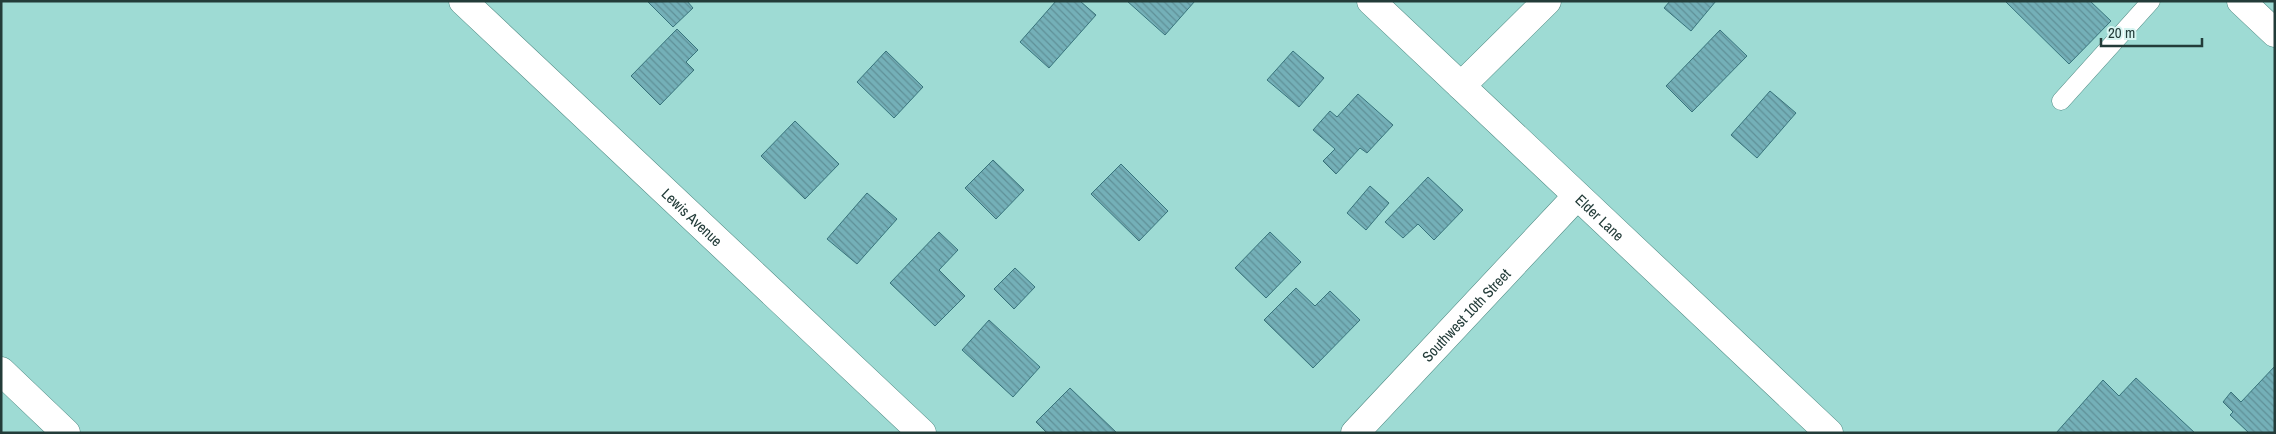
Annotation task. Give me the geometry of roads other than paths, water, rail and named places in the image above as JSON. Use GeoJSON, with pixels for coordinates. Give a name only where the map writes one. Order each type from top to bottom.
{"type":"FeatureCollection","features":[{"type":"Feature","properties":{"kind":"street","name":"Lewis Avenue"},"geometry":{"type":"LineString","coordinates":[[464,1],[922,433]]}},
{"type":"Feature","properties":{"kind":"street","name":"Elder Lane"},"geometry":{"type":"LineString","coordinates":[[1371,1],[1829,433]]}},
{"type":"Feature","properties":{"kind":"street"},"geometry":{"type":"LineString","coordinates":[[1461,86],[1547,1]]}},
{"type":"Feature","properties":{"kind":"street"},"geometry":{"type":"LineString","coordinates":[[2241,1],[2275,33]]}},
{"type":"Feature","properties":{"kind":"street","name":"Southwest 10th Street"},"geometry":{"type":"LineString","coordinates":[[1355,433],[1577,196]]}},
{"type":"Feature","properties":{"kind":"street"},"geometry":{"type":"LineString","coordinates":[[1,371],[66,433]]}},
{"type":"Feature","properties":{"kind":"lane"},"geometry":{"type":"LineString","coordinates":[[2061,101],[2151,1]]}}]}
